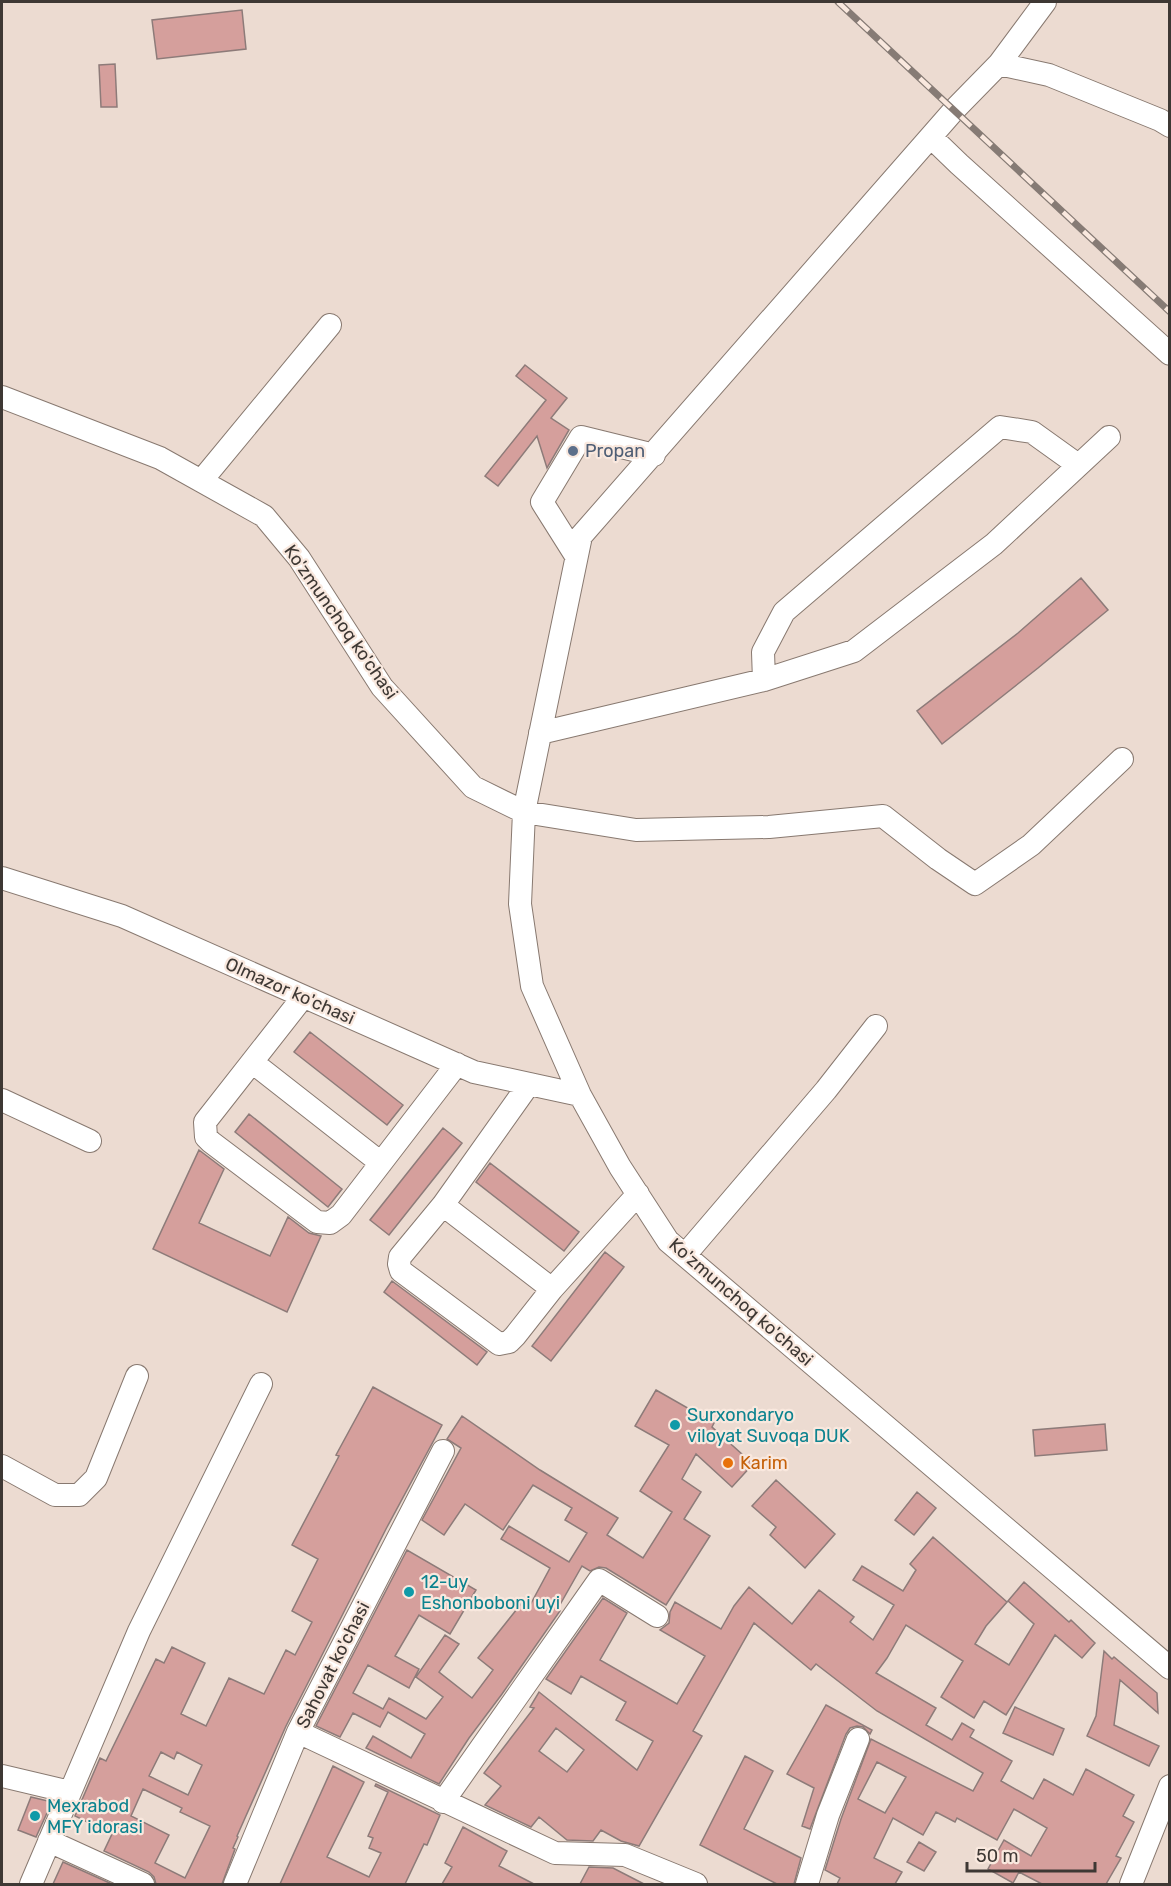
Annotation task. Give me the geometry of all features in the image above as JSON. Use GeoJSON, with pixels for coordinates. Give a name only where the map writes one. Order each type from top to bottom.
{"type":"FeatureCollection","features":[{"type":"Feature","properties":{"kind":"street"},"geometry":{"type":"LineString","coordinates":[[1045,2],[999,64],[955,109],[581,536],[524,812],[636,830],[769,827],[883,816],[938,859],[975,884],[1031,844],[1122,759]]}},
{"type":"Feature","properties":{"kind":"street"},"geometry":{"type":"LineString","coordinates":[[999,64],[1049,75],[1170,126]]}},
{"type":"Feature","properties":{"kind":"street"},"geometry":{"type":"LineString","coordinates":[[932,137],[1170,354]]}},
{"type":"Feature","properties":{"kind":"street"},"geometry":{"type":"LineString","coordinates":[[202,480],[330,326]]}},
{"type":"Feature","properties":{"kind":"street","name":"Ko'zmunchoq ko'chasi"},"geometry":{"type":"LineString","coordinates":[[2,397],[160,458],[264,516],[298,558],[382,687],[473,787],[524,812],[520,904],[532,986],[580,1095],[620,1167],[669,1241],[1170,1668]]}},
{"type":"Feature","properties":{"kind":"street"},"geometry":{"type":"LineString","coordinates":[[764,680],[763,651],[784,612],[1000,427],[1032,432],[1078,465]]}},
{"type":"Feature","properties":{"kind":"street"},"geometry":{"type":"LineString","coordinates":[[576,556],[542,502],[581,437],[654,455]]}},
{"type":"Feature","properties":{"kind":"street"},"geometry":{"type":"LineString","coordinates":[[540,733],[764,680],[854,651],[994,544],[1109,437]]}},
{"type":"Feature","properties":{"kind":"street","name":"Olmazor ko'chasi"},"geometry":{"type":"LineString","coordinates":[[2,878],[122,916],[474,1072],[580,1095]]}},
{"type":"Feature","properties":{"kind":"street"},"geometry":{"type":"LineString","coordinates":[[303,997],[205,1122],[206,1137],[317,1222],[330,1222],[341,1215],[457,1064]]}},
{"type":"Feature","properties":{"kind":"street"},"geometry":{"type":"LineString","coordinates":[[685,1255],[826,1090],[876,1026]]}},
{"type":"Feature","properties":{"kind":"street"},"geometry":{"type":"LineString","coordinates":[[252,1062],[381,1163]]}},
{"type":"Feature","properties":{"kind":"street"},"geometry":{"type":"LineString","coordinates":[[529,1084],[443,1205],[400,1257],[401,1271],[499,1344],[509,1342],[552,1289],[638,1194]]}},
{"type":"Feature","properties":{"kind":"street"},"geometry":{"type":"LineString","coordinates":[[2,1101],[90,1141]]}},
{"type":"Feature","properties":{"kind":"street"},"geometry":{"type":"LineString","coordinates":[[443,1205],[552,1289]]}},
{"type":"Feature","properties":{"kind":"street"},"geometry":{"type":"LineString","coordinates":[[2,1466],[55,1495],[79,1495],[96,1478],[137,1376]]}},
{"type":"Feature","properties":{"kind":"street"},"geometry":{"type":"LineString","coordinates":[[31,1884],[139,1631],[261,1384]]}},
{"type":"Feature","properties":{"kind":"street","name":"Sahovat ko'chasi"},"geometry":{"type":"LineString","coordinates":[[235,1884],[298,1732],[443,1451]]}},
{"type":"Feature","properties":{"kind":"street"},"geometry":{"type":"LineString","coordinates":[[443,1802],[599,1580],[657,1616]]}},
{"type":"Feature","properties":{"kind":"street"},"geometry":{"type":"LineString","coordinates":[[298,1732],[555,1853],[625,1855],[696,1884]]}},
{"type":"Feature","properties":{"kind":"street"},"geometry":{"type":"LineString","coordinates":[[807,1884],[828,1815],[858,1739]]}},
{"type":"Feature","properties":{"kind":"street"},"geometry":{"type":"LineString","coordinates":[[2,1776],[70,1792]]}},
{"type":"Feature","properties":{"kind":"street"},"geometry":{"type":"LineString","coordinates":[[1131,1884],[1170,1786]]}},
{"type":"Feature","properties":{"kind":"street"},"geometry":{"type":"LineString","coordinates":[[50,1841],[143,1884]]}},
{"type":"Feature","properties":{"kind":"building"},"geometry":{"type":"Polygon","coordinates":[[[242,10],[246,49],[157,59],[152,20],[242,10]]]}},
{"type":"Feature","properties":{"kind":"building"},"geometry":{"type":"Polygon","coordinates":[[[115,64],[117,107],[101,107],[99,65],[115,64]]]}},
{"type":"Feature","properties":{"kind":"building"},"geometry":{"type":"Polygon","coordinates":[[[525,365],[567,398],[551,418],[569,430],[547,468],[537,436],[498,486],[485,476],[546,400],[516,376],[525,365]]]}},
{"type":"Feature","properties":{"kind":"building"},"geometry":{"type":"Polygon","coordinates":[[[1081,578],[1108,610],[942,744],[917,711],[1018,633],[1081,578]]]}},
{"type":"Feature","properties":{"kind":"building"},"geometry":{"type":"Polygon","coordinates":[[[310,1032],[403,1105],[387,1125],[294,1052],[310,1032]]]}},
{"type":"Feature","properties":{"kind":"building"},"geometry":{"type":"Polygon","coordinates":[[[249,1114],[342,1189],[328,1207],[235,1132],[249,1114]]]}},
{"type":"Feature","properties":{"kind":"building"},"geometry":{"type":"Polygon","coordinates":[[[443,1128],[462,1143],[389,1235],[370,1220],[443,1128]]]}},
{"type":"Feature","properties":{"kind":"building"},"geometry":{"type":"Polygon","coordinates":[[[199,1150],[224,1169],[199,1223],[270,1256],[288,1217],[309,1233],[321,1236],[287,1312],[153,1249],[199,1150]]]}},
{"type":"Feature","properties":{"kind":"building"},"geometry":{"type":"Polygon","coordinates":[[[490,1163],[579,1232],[564,1251],[476,1182],[490,1163]]]}},
{"type":"Feature","properties":{"kind":"building"},"geometry":{"type":"Polygon","coordinates":[[[605,1252],[624,1267],[551,1361],[532,1346],[605,1252]]]}},
{"type":"Feature","properties":{"kind":"building"},"geometry":{"type":"Polygon","coordinates":[[[392,1281],[487,1352],[477,1365],[384,1292],[392,1281]]]}},
{"type":"Feature","properties":{"kind":"building"},"geometry":{"type":"Polygon","coordinates":[[[373,1387],[442,1425],[386,1529],[286,1726],[237,1836],[233,1848],[235,1849],[222,1884],[156,1884],[149,1872],[104,1851],[112,1834],[75,1816],[100,1758],[106,1761],[156,1659],[164,1663],[172,1647],[205,1663],[181,1714],[206,1726],[229,1678],[264,1694],[286,1650],[295,1655],[312,1622],[292,1611],[318,1559],[292,1545],[339,1456],[336,1455],[373,1387]],[[161,1752],[149,1776],[188,1795],[202,1765],[177,1752],[174,1759],[161,1752]],[[143,1789],[131,1816],[169,1835],[155,1863],[185,1878],[210,1826],[180,1812],[182,1808],[143,1789]]]}},
{"type":"Feature","properties":{"kind":"building"},"geometry":{"type":"Polygon","coordinates":[[[656,1390],[714,1423],[712,1427],[753,1464],[732,1487],[696,1454],[682,1479],[701,1492],[684,1519],[710,1536],[666,1605],[606,1568],[599,1567],[590,1571],[582,1566],[557,1610],[560,1611],[439,1784],[366,1748],[373,1736],[411,1758],[425,1734],[388,1712],[380,1727],[353,1713],[340,1737],[316,1726],[407,1550],[476,1590],[450,1634],[419,1615],[395,1656],[419,1669],[409,1688],[368,1665],[353,1693],[383,1709],[389,1698],[426,1719],[443,1697],[416,1677],[445,1635],[459,1644],[439,1672],[472,1698],[493,1670],[478,1658],[521,1604],[528,1609],[550,1568],[501,1539],[509,1526],[569,1562],[587,1533],[565,1520],[572,1508],[533,1485],[503,1530],[465,1504],[444,1535],[422,1520],[461,1448],[447,1439],[462,1416],[540,1470],[618,1518],[607,1535],[643,1558],[672,1512],[640,1491],[669,1445],[635,1426],[656,1390]]]}},
{"type":"Feature","properties":{"kind":"building"},"geometry":{"type":"Polygon","coordinates":[[[1105,1424],[1107,1450],[1035,1456],[1033,1430],[1105,1424]]]}},
{"type":"Feature","properties":{"kind":"building"},"geometry":{"type":"Polygon","coordinates":[[[776,1480],[835,1534],[805,1568],[770,1535],[776,1527],[752,1506],[776,1480]]]}},
{"type":"Feature","properties":{"kind":"building"},"geometry":{"type":"Polygon","coordinates":[[[917,1492],[936,1508],[914,1535],[895,1520],[917,1492]]]}},
{"type":"Feature","properties":{"kind":"building"},"geometry":{"type":"Polygon","coordinates":[[[933,1537],[1007,1602],[986,1626],[975,1644],[1009,1665],[1034,1624],[1008,1601],[1024,1582],[1069,1622],[1071,1620],[1095,1643],[1082,1658],[1055,1635],[1006,1715],[984,1701],[974,1718],[941,1697],[963,1661],[906,1625],[876,1673],[936,1708],[926,1725],[952,1740],[962,1723],[974,1730],[970,1737],[1012,1761],[1001,1781],[1033,1799],[1044,1779],[1073,1795],[1086,1769],[1134,1795],[1123,1816],[1134,1822],[1116,1856],[1121,1858],[1106,1884],[1042,1884],[1019,1872],[1013,1883],[988,1869],[1004,1840],[1031,1856],[1047,1828],[1014,1809],[997,1840],[957,1818],[955,1822],[936,1812],[923,1835],[893,1818],[874,1858],[902,1872],[895,1884],[837,1884],[840,1878],[825,1870],[841,1819],[871,1739],[973,1791],[983,1773],[877,1711],[816,1664],[811,1670],[754,1623],[693,1731],[702,1736],[639,1846],[621,1841],[601,1830],[593,1841],[567,1840],[539,1817],[531,1827],[485,1805],[501,1786],[484,1773],[534,1708],[530,1707],[539,1692],[637,1770],[653,1741],[616,1720],[626,1702],[581,1676],[571,1694],[546,1679],[603,1598],[627,1613],[600,1660],[677,1704],[705,1656],[660,1630],[669,1623],[670,1612],[675,1602],[721,1629],[734,1606],[749,1587],[792,1624],[819,1590],[854,1617],[850,1622],[873,1640],[894,1605],[853,1580],[862,1566],[903,1591],[916,1570],[910,1564],[933,1537]],[[556,1728],[539,1751],[567,1772],[584,1750],[556,1728]],[[877,1762],[858,1799],[885,1813],[906,1777],[877,1762]]]}},
{"type":"Feature","properties":{"kind":"building"},"geometry":{"type":"Polygon","coordinates":[[[1104,1651],[1157,1693],[1158,1713],[1120,1680],[1114,1725],[1159,1746],[1149,1766],[1087,1736],[1096,1716],[1104,1651]]]}},
{"type":"Feature","properties":{"kind":"building"},"geometry":{"type":"Polygon","coordinates":[[[826,1705],[872,1730],[870,1734],[863,1727],[857,1726],[850,1728],[846,1734],[810,1829],[802,1826],[814,1788],[787,1774],[826,1705]]]}},
{"type":"Feature","properties":{"kind":"building"},"geometry":{"type":"Polygon","coordinates":[[[1015,1707],[1064,1729],[1053,1755],[1003,1733],[1015,1707]]]}},
{"type":"Feature","properties":{"kind":"building"},"geometry":{"type":"Polygon","coordinates":[[[745,1756],[773,1771],[744,1829],[801,1858],[794,1884],[777,1884],[700,1845],[745,1756]]]}},
{"type":"Feature","properties":{"kind":"building"},"geometry":{"type":"Polygon","coordinates":[[[333,1766],[364,1782],[327,1857],[369,1877],[381,1853],[369,1848],[373,1838],[368,1836],[388,1792],[375,1786],[376,1784],[440,1815],[427,1845],[424,1844],[405,1884],[280,1884],[333,1766]]]}},
{"type":"Feature","properties":{"kind":"building","name":"Mexrabod MFY idorasi"},"geometry":{"type":"Polygon","coordinates":[[[31,1797],[52,1802],[36,1837],[18,1830],[31,1797]]]}},
{"type":"Feature","properties":{"kind":"building"},"geometry":{"type":"Polygon","coordinates":[[[463,1827],[507,1851],[499,1866],[534,1884],[442,1884],[452,1867],[445,1863],[463,1827]]]}},
{"type":"Feature","properties":{"kind":"building"},"geometry":{"type":"Polygon","coordinates":[[[919,1842],[936,1852],[924,1871],[907,1862],[919,1842]]]}},
{"type":"Feature","properties":{"kind":"building"},"geometry":{"type":"Polygon","coordinates":[[[63,1862],[112,1884],[53,1884],[63,1862]]]}},
{"type":"Feature","properties":{"kind":"building"},"geometry":{"type":"Polygon","coordinates":[[[589,1867],[613,1868],[644,1884],[580,1884],[589,1867]]]}},
{"type":"Feature","properties":{"kind":"railway"},"geometry":{"type":"LineString","coordinates":[[838,2],[1170,312]]}},
{"type":"Feature","properties":{"kind":"place","name":"Propan"},"geometry":{"type":"Point","coordinates":[573,451]}},
{"type":"Feature","properties":{"kind":"place","name":"Surxondaryo viloyat Suvoqa DUK"},"geometry":{"type":"Point","coordinates":[675,1425]}},
{"type":"Feature","properties":{"kind":"place","name":"Karim"},"geometry":{"type":"Point","coordinates":[728,1463]}},
{"type":"Feature","properties":{"kind":"place","name":"12-uy Eshonboboni uyi"},"geometry":{"type":"Point","coordinates":[409,1592]}},
{"type":"Feature","properties":{"kind":"place","name":"Mexrabod MFY idorasi"},"geometry":{"type":"Point","coordinates":[35,1816]}}]}
